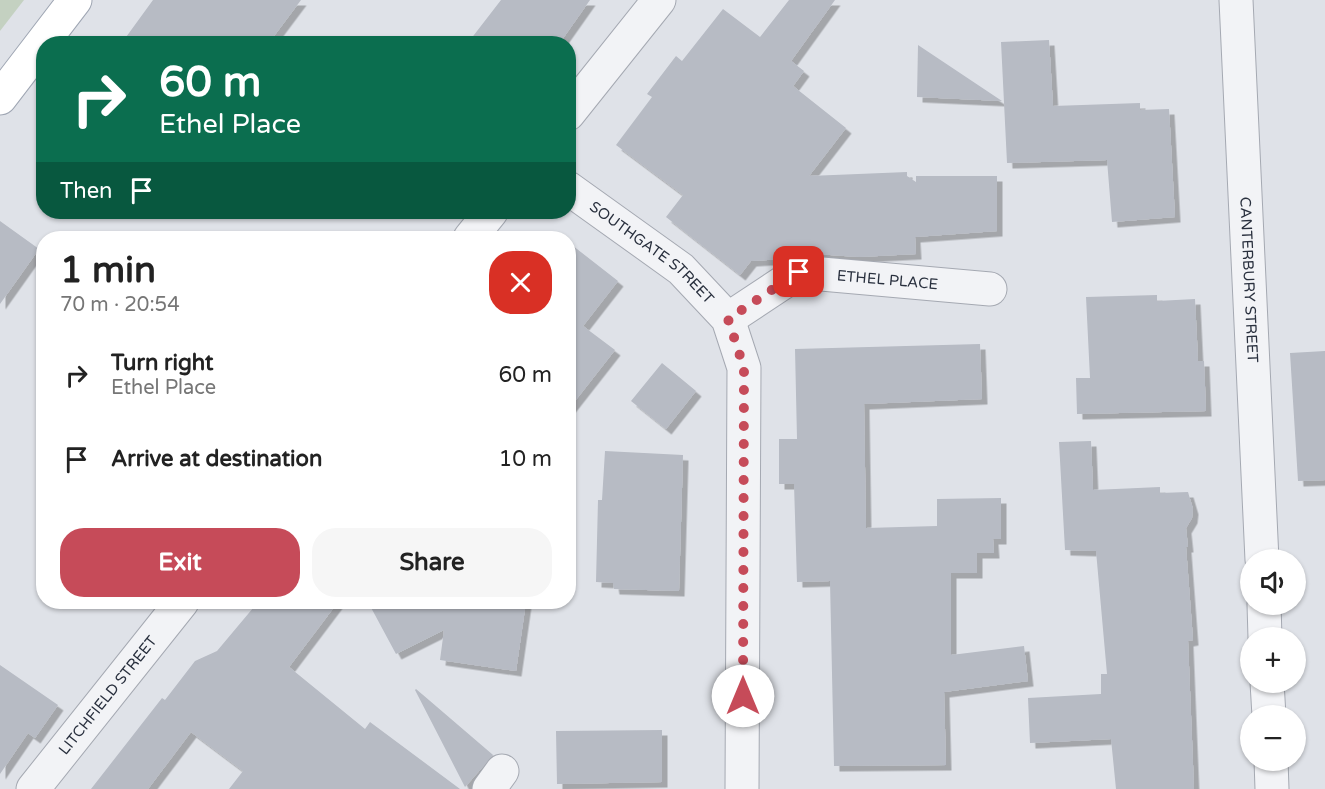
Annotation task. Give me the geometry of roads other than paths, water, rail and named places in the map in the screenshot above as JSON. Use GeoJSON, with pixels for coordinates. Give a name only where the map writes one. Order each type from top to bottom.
{"type":"FeatureCollection","features":[{"type":"Feature","properties":{"kind":"main road"},"geometry":{"type":"LineString","coordinates":[[47,36],[75,0]]}},
{"type":"Feature","properties":{"kind":"main road"},"geometry":{"type":"LineString","coordinates":[[0,98],[36,51]]}},
{"type":"Feature","properties":{"kind":"street"},"geometry":{"type":"LineString","coordinates":[[576,104],[659,0]]}},
{"type":"Feature","properties":{"kind":"street","name":"CANTERBURY STREET"},"geometry":{"type":"LineString","coordinates":[[1236,0],[1261,549]]}},
{"type":"Feature","properties":{"kind":"street","name":"SOUTHGATE STREET"},"geometry":{"type":"LineString","coordinates":[[576,194],[681,269],[728,319],[744,368],[742,789]]}},
{"type":"Feature","properties":{"kind":"street"},"geometry":{"type":"LineString","coordinates":[[476,231],[485,219]]}},
{"type":"Feature","properties":{"kind":"street","name":"ETHEL PLACE"},"geometry":{"type":"LineString","coordinates":[[728,319],[799,272],[990,289]]}},
{"type":"Feature","properties":{"kind":"street","name":"LITCHFIELD STREET"},"geometry":{"type":"LineString","coordinates":[[33,789],[176,609]]}},
{"type":"Feature","properties":{"kind":"street"},"geometry":{"type":"LineString","coordinates":[[1271,771],[1272,789]]}}]}
